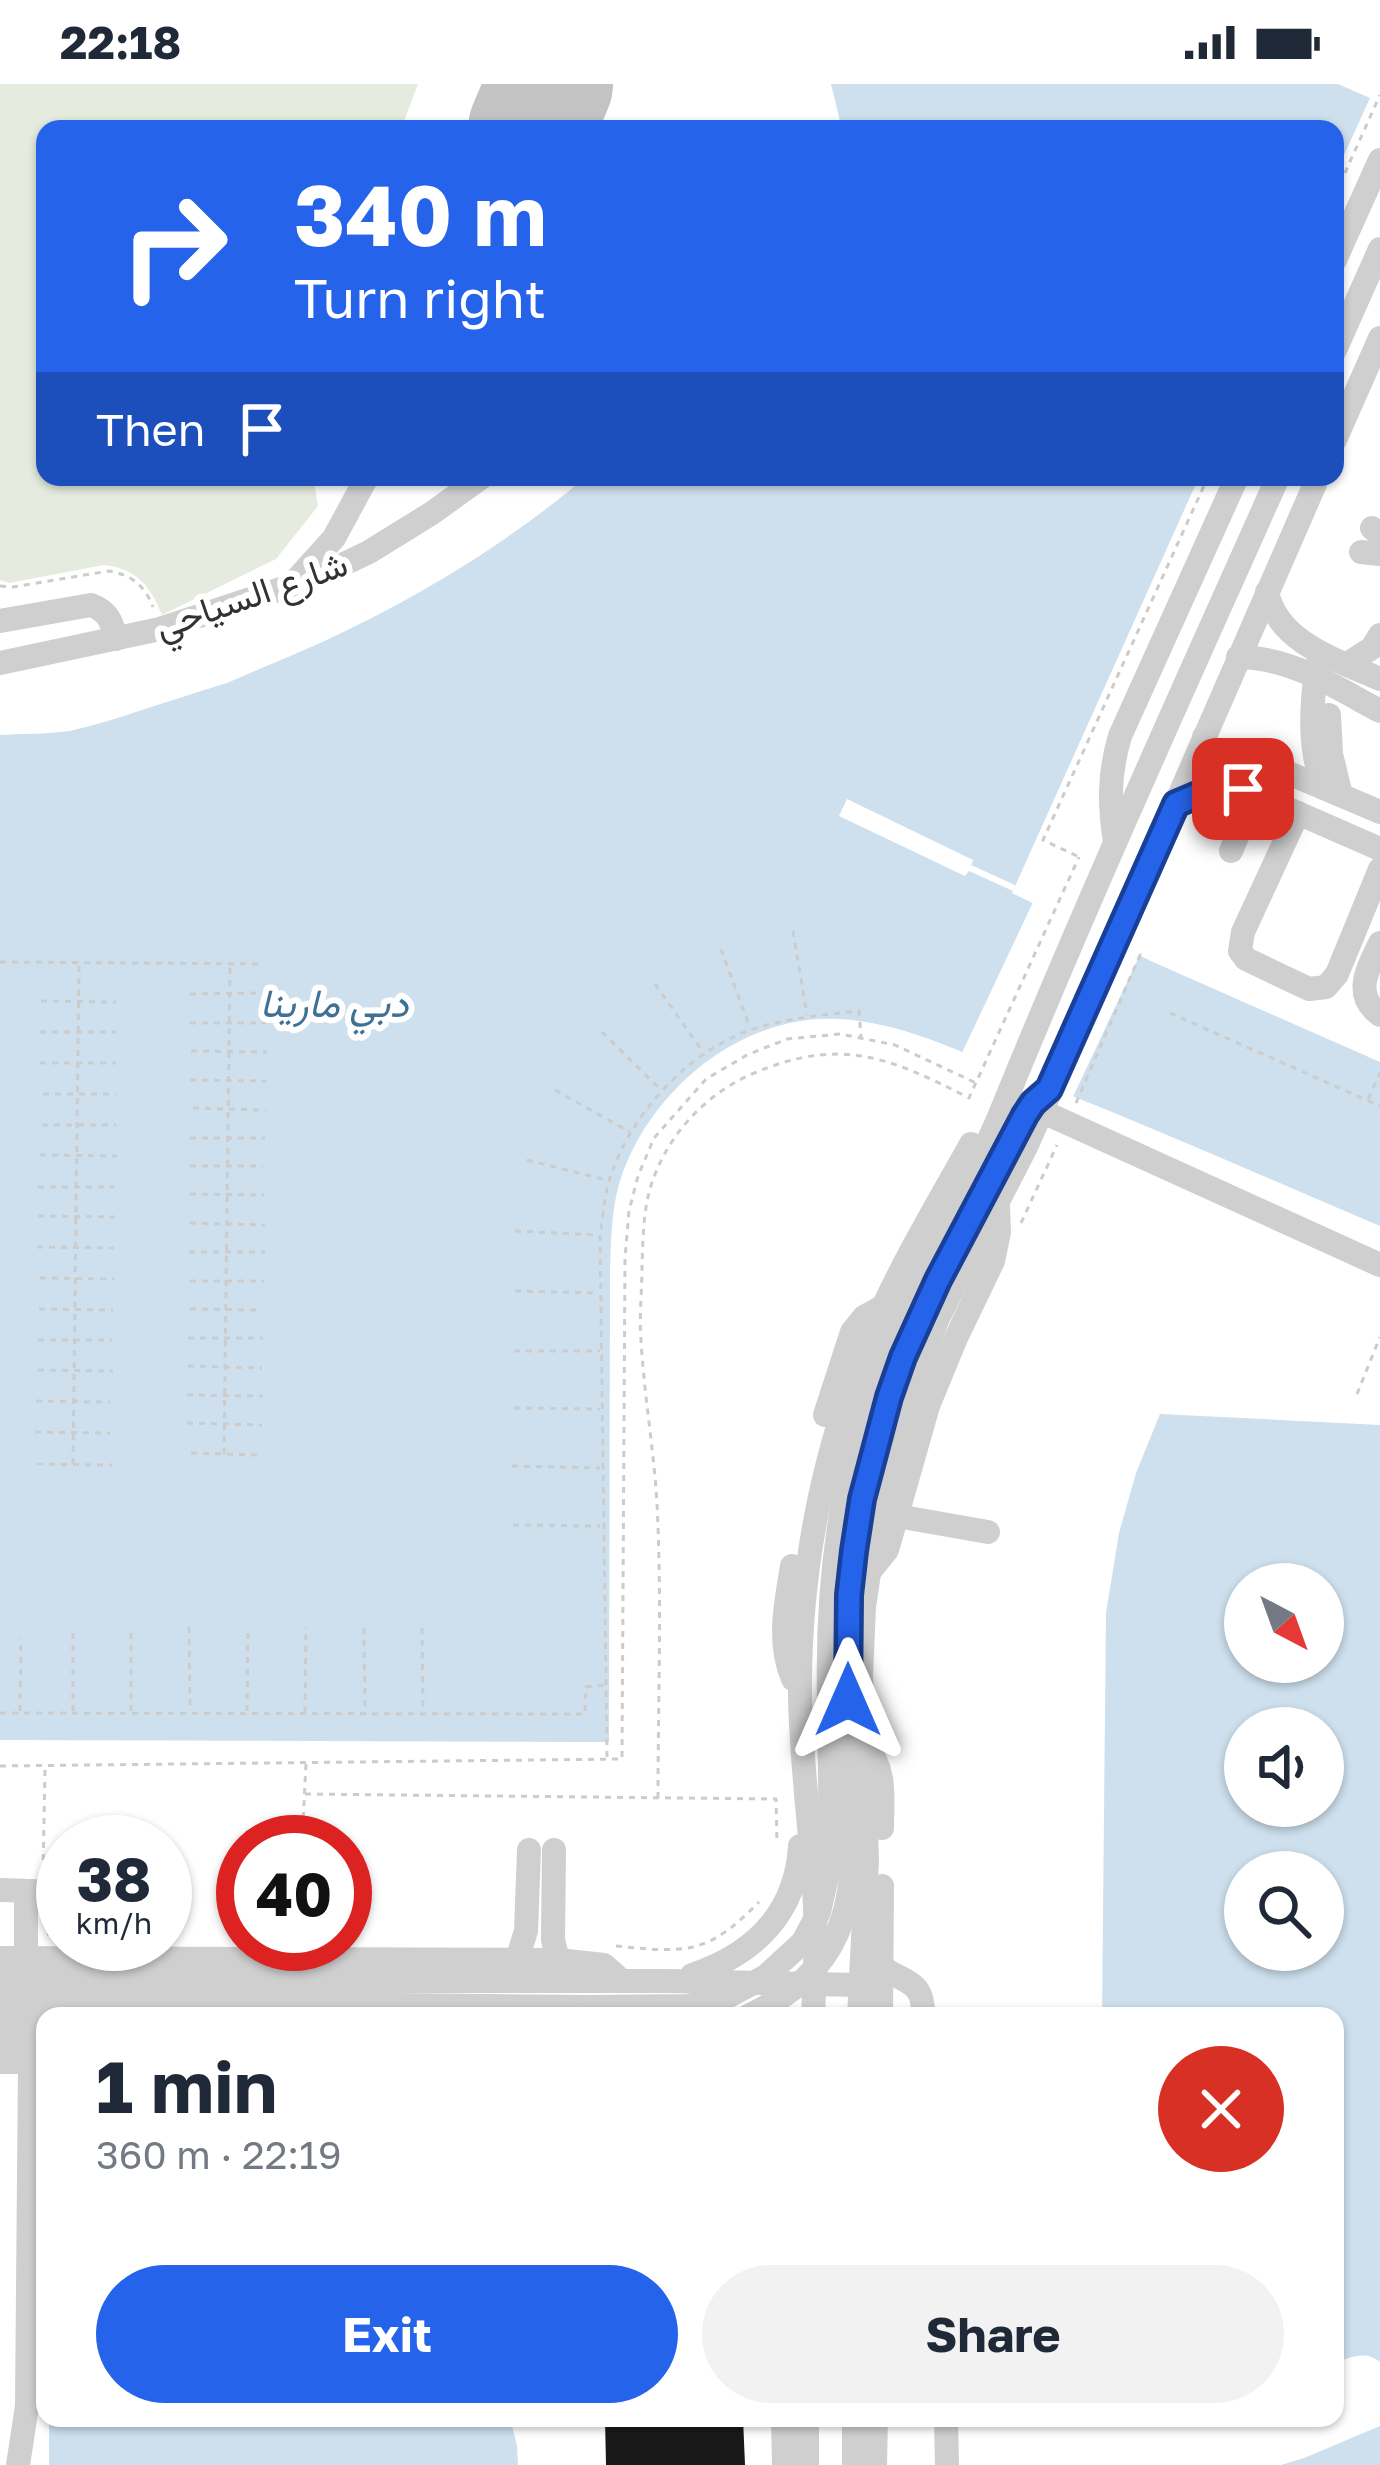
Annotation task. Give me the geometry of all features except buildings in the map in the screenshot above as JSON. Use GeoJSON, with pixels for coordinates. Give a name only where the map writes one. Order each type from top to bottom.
{"type":"FeatureCollection","features":[{"type":"Feature","properties":{"kind":"street"},"geometry":{"type":"LineString","coordinates":[[1344,240],[1380,160]]}},
{"type":"Feature","properties":{"kind":"street"},"geometry":{"type":"LineString","coordinates":[[1344,330],[1380,249]]}},
{"type":"Feature","properties":{"kind":"street"},"geometry":{"type":"LineString","coordinates":[[1344,420],[1380,338]]}},
{"type":"Feature","properties":{"kind":"street"},"geometry":{"type":"LineString","coordinates":[[290,586],[334,538],[362,486]]}},
{"type":"Feature","properties":{"kind":"street","name":"شارع السياحي"},"geometry":{"type":"LineString","coordinates":[[0,663],[192,620],[317,577],[356,559],[470,486]]}},
{"type":"Feature","properties":{"kind":"street"},"geometry":{"type":"LineString","coordinates":[[1115,842],[1109,794],[1120,736],[1233,486]]}},
{"type":"Feature","properties":{"kind":"street"},"geometry":{"type":"LineString","coordinates":[[764,2007],[814,1969],[829,1951],[848,1910],[854,1858],[828,1632],[842,1501],[866,1404],[903,1310],[988,1143],[1103,868],[1274,486]]}},
{"type":"Feature","properties":{"kind":"street"},"geometry":{"type":"LineString","coordinates":[[860,2007],[868,1862],[862,1642],[868,1573],[888,1464],[908,1393],[937,1320],[998,1204],[1045,1100],[1314,486]]}},
{"type":"Feature","properties":{"kind":"street"},"geometry":{"type":"LineString","coordinates":[[1268,592],[1285,628],[1333,658],[1380,679]]}},
{"type":"Feature","properties":{"kind":"street"},"geometry":{"type":"LineString","coordinates":[[0,621],[91,604],[109,616],[116,639]]}},
{"type":"Feature","properties":{"kind":"street"},"geometry":{"type":"LineString","coordinates":[[1333,658],[1368,651],[1380,637]]}},
{"type":"Feature","properties":{"kind":"street"},"geometry":{"type":"LineString","coordinates":[[1238,657],[1277,661],[1380,711]]}},
{"type":"Feature","properties":{"kind":"street"},"geometry":{"type":"LineString","coordinates":[[1332,792],[1313,752],[1322,681],[1333,658]]}},
{"type":"Feature","properties":{"kind":"street"},"geometry":{"type":"LineString","coordinates":[[1204,737],[1215,761],[1249,792],[1380,849]]}},
{"type":"Feature","properties":{"kind":"street"},"geometry":{"type":"LineString","coordinates":[[1265,764],[1380,812]]}},
{"type":"Feature","properties":{"kind":"street"},"geometry":{"type":"LineString","coordinates":[[1176,804],[1202,793],[1249,792]]}},
{"type":"Feature","properties":{"kind":"street"},"geometry":{"type":"LineString","coordinates":[[1232,851],[1249,792]]}},
{"type":"Feature","properties":{"kind":"street"},"geometry":{"type":"LineString","coordinates":[[1298,814],[1243,932],[1240,951],[1246,959],[1309,988],[1326,987],[1337,974],[1380,869]]}},
{"type":"Feature","properties":{"kind":"street"},"geometry":{"type":"LineString","coordinates":[[1380,943],[1363,985],[1366,1001],[1380,1015]]}},
{"type":"Feature","properties":{"kind":"street"},"geometry":{"type":"LineString","coordinates":[[813,2007],[815,1918],[800,1693],[803,1606],[818,1504],[836,1429],[884,1306],[994,1100],[1014,1077]]}},
{"type":"Feature","properties":{"kind":"street"},"geometry":{"type":"LineString","coordinates":[[1045,1100],[1068,1123],[1380,1265]]}},
{"type":"Feature","properties":{"kind":"street"},"geometry":{"type":"LineString","coordinates":[[0,2001],[688,2006],[730,1996],[766,1976],[803,1942],[819,1912],[831,1859],[838,1699],[854,1551],[889,1397],[938,1280],[1025,1115],[1033,1103],[1045,1100]]}},
{"type":"Feature","properties":{"kind":"street"},"geometry":{"type":"LineString","coordinates":[[868,1573],[887,1550],[941,1372],[993,1261],[998,1204]]}},
{"type":"Feature","properties":{"kind":"street"},"geometry":{"type":"LineString","coordinates":[[897,1516],[988,1532]]}},
{"type":"Feature","properties":{"kind":"street"},"geometry":{"type":"LineString","coordinates":[[863,1745],[881,1772],[881,2007]]}},
{"type":"Feature","properties":{"kind":"street"},"geometry":{"type":"LineString","coordinates":[[668,1981],[718,1966],[739,1954],[772,1923],[792,1889],[808,1815]]}},
{"type":"Feature","properties":{"kind":"street"},"geometry":{"type":"LineString","coordinates":[[517,1960],[542,1850],[558,1960]]}},
{"type":"Feature","properties":{"kind":"street"},"geometry":{"type":"LineString","coordinates":[[0,1890],[36,1892]]}},
{"type":"Feature","properties":{"kind":"street"},"geometry":{"type":"LineString","coordinates":[[882,1894],[910,1892]]}},
{"type":"Feature","properties":{"kind":"street"},"geometry":{"type":"LineString","coordinates":[[36,1909],[13,1959],[216,1955]]}},
{"type":"Feature","properties":{"kind":"street"},"geometry":{"type":"LineString","coordinates":[[372,1953],[604,1965],[622,1982]]}},
{"type":"Feature","properties":{"kind":"street"},"geometry":{"type":"LineString","coordinates":[[882,1966],[920,1990],[924,2007]]}},
{"type":"Feature","properties":{"kind":"street"},"geometry":{"type":"LineString","coordinates":[[219,1981],[239,1971]]}},
{"type":"Feature","properties":{"kind":"street"},"geometry":{"type":"LineString","coordinates":[[0,1981],[861,1985]]}},
{"type":"Feature","properties":{"kind":"street"},"geometry":{"type":"LineString","coordinates":[[0,2020],[36,2020]]}},
{"type":"Feature","properties":{"kind":"street"},"geometry":{"type":"LineString","coordinates":[[0,2041],[36,2054]]}},
{"type":"Feature","properties":{"kind":"street"},"geometry":{"type":"LineString","coordinates":[[0,2062],[36,2056]]}},
{"type":"Feature","properties":{"kind":"street"},"geometry":{"type":"LineString","coordinates":[[18,2465],[27,2406],[36,2173]]}},
{"type":"Feature","properties":{"kind":"street"},"geometry":{"type":"LineString","coordinates":[[783,2427],[784,2465]]}},
{"type":"Feature","properties":{"kind":"street"},"geometry":{"type":"LineString","coordinates":[[807,2427],[807,2465]]}},
{"type":"Feature","properties":{"kind":"street"},"geometry":{"type":"LineString","coordinates":[[854,2427],[854,2465]]}},
{"type":"Feature","properties":{"kind":"street"},"geometry":{"type":"LineString","coordinates":[[875,2465],[876,2427]]}},
{"type":"Feature","properties":{"kind":"street"},"geometry":{"type":"LineString","coordinates":[[946,2427],[947,2465]]}},
{"type":"Feature","properties":{"kind":"path"},"geometry":{"type":"LineString","coordinates":[[1344,175],[1380,95]]}},
{"type":"Feature","properties":{"kind":"path"},"geometry":{"type":"LineString","coordinates":[[658,1798],[657,1504],[640,1337],[644,1220],[654,1177],[674,1138],[708,1099],[782,1060],[833,1053],[871,1056],[912,1069],[969,1098],[1079,857]]}},
{"type":"Feature","properties":{"kind":"path"},"geometry":{"type":"LineString","coordinates":[[793,931],[807,1017]]}},
{"type":"Feature","properties":{"kind":"path"},"geometry":{"type":"LineString","coordinates":[[1020,1226],[1140,955],[1113,946]]}},
{"type":"Feature","properties":{"kind":"path"},"geometry":{"type":"LineString","coordinates":[[721,950],[751,1030]]}},
{"type":"Feature","properties":{"kind":"path"},"geometry":{"type":"LineString","coordinates":[[0,962],[263,964]]}},
{"type":"Feature","properties":{"kind":"path"},"geometry":{"type":"LineString","coordinates":[[73,1464],[79,963]]}},
{"type":"Feature","properties":{"kind":"path"},"geometry":{"type":"LineString","coordinates":[[224,1454],[230,964]]}},
{"type":"Feature","properties":{"kind":"path"},"geometry":{"type":"LineString","coordinates":[[655,984],[704,1053]]}},
{"type":"Feature","properties":{"kind":"path"},"geometry":{"type":"LineString","coordinates":[[190,994],[264,993]]}},
{"type":"Feature","properties":{"kind":"path"},"geometry":{"type":"LineString","coordinates":[[41,1001],[116,1002]]}},
{"type":"Feature","properties":{"kind":"path"},"geometry":{"type":"LineString","coordinates":[[607,1759],[600,1235],[609,1181],[632,1133],[662,1091],[704,1053],[751,1030],[859,1011],[861,1039]]}},
{"type":"Feature","properties":{"kind":"path"},"geometry":{"type":"LineString","coordinates":[[1171,1013],[1380,1106]]}},
{"type":"Feature","properties":{"kind":"path"},"geometry":{"type":"LineString","coordinates":[[190,1023],[266,1023]]}},
{"type":"Feature","properties":{"kind":"path"},"geometry":{"type":"LineString","coordinates":[[40,1032],[116,1032]]}},
{"type":"Feature","properties":{"kind":"path"},"geometry":{"type":"LineString","coordinates":[[602,1032],[662,1091]]}},
{"type":"Feature","properties":{"kind":"path"},"geometry":{"type":"LineString","coordinates":[[0,1766],[622,1759],[625,1258],[629,1211],[654,1138],[706,1078],[788,1039],[841,1034],[895,1046],[976,1082]]}},
{"type":"Feature","properties":{"kind":"path"},"geometry":{"type":"LineString","coordinates":[[191,1051],[267,1052]]}},
{"type":"Feature","properties":{"kind":"path"},"geometry":{"type":"LineString","coordinates":[[40,1063],[116,1064]]}},
{"type":"Feature","properties":{"kind":"path"},"geometry":{"type":"LineString","coordinates":[[1368,1100],[1380,1073]]}},
{"type":"Feature","properties":{"kind":"path"},"geometry":{"type":"LineString","coordinates":[[190,1080],[266,1081]]}},
{"type":"Feature","properties":{"kind":"path"},"geometry":{"type":"LineString","coordinates":[[555,1090],[632,1133]]}},
{"type":"Feature","properties":{"kind":"path"},"geometry":{"type":"LineString","coordinates":[[43,1094],[116,1094]]}},
{"type":"Feature","properties":{"kind":"path"},"geometry":{"type":"LineString","coordinates":[[193,1108],[266,1110]]}},
{"type":"Feature","properties":{"kind":"path"},"geometry":{"type":"LineString","coordinates":[[42,1125],[116,1125]]}},
{"type":"Feature","properties":{"kind":"path"},"geometry":{"type":"LineString","coordinates":[[190,1138],[265,1138]]}},
{"type":"Feature","properties":{"kind":"path"},"geometry":{"type":"LineString","coordinates":[[40,1155],[117,1156]]}},
{"type":"Feature","properties":{"kind":"path"},"geometry":{"type":"LineString","coordinates":[[527,1160],[609,1181]]}},
{"type":"Feature","properties":{"kind":"path"},"geometry":{"type":"LineString","coordinates":[[190,1166],[263,1166]]}},
{"type":"Feature","properties":{"kind":"path"},"geometry":{"type":"LineString","coordinates":[[38,1186],[113,1187]]}},
{"type":"Feature","properties":{"kind":"path"},"geometry":{"type":"LineString","coordinates":[[190,1195],[264,1195]]}},
{"type":"Feature","properties":{"kind":"path"},"geometry":{"type":"LineString","coordinates":[[38,1216],[115,1217]]}},
{"type":"Feature","properties":{"kind":"path"},"geometry":{"type":"LineString","coordinates":[[190,1223],[265,1225]]}},
{"type":"Feature","properties":{"kind":"path"},"geometry":{"type":"LineString","coordinates":[[515,1231],[600,1235]]}},
{"type":"Feature","properties":{"kind":"path"},"geometry":{"type":"LineString","coordinates":[[37,1247],[114,1247]]}},
{"type":"Feature","properties":{"kind":"path"},"geometry":{"type":"LineString","coordinates":[[189,1252],[265,1252]]}},
{"type":"Feature","properties":{"kind":"path"},"geometry":{"type":"LineString","coordinates":[[40,1278],[114,1279]]}},
{"type":"Feature","properties":{"kind":"path"},"geometry":{"type":"LineString","coordinates":[[190,1281],[264,1281]]}},
{"type":"Feature","properties":{"kind":"path"},"geometry":{"type":"LineString","coordinates":[[515,1291],[601,1293]]}},
{"type":"Feature","properties":{"kind":"path"},"geometry":{"type":"LineString","coordinates":[[39,1309],[112,1310]]}},
{"type":"Feature","properties":{"kind":"path"},"geometry":{"type":"LineString","coordinates":[[190,1309],[262,1310]]}},
{"type":"Feature","properties":{"kind":"path"},"geometry":{"type":"LineString","coordinates":[[1357,1394],[1380,1337]]}},
{"type":"Feature","properties":{"kind":"path"},"geometry":{"type":"LineString","coordinates":[[188,1338],[263,1338]]}},
{"type":"Feature","properties":{"kind":"path"},"geometry":{"type":"LineString","coordinates":[[38,1340],[112,1340]]}},
{"type":"Feature","properties":{"kind":"path"},"geometry":{"type":"LineString","coordinates":[[514,1351],[602,1351]]}},
{"type":"Feature","properties":{"kind":"path"},"geometry":{"type":"LineString","coordinates":[[188,1366],[262,1367]]}},
{"type":"Feature","properties":{"kind":"path"},"geometry":{"type":"LineString","coordinates":[[38,1370],[113,1371]]}},
{"type":"Feature","properties":{"kind":"path"},"geometry":{"type":"LineString","coordinates":[[187,1395],[262,1396]]}},
{"type":"Feature","properties":{"kind":"path"},"geometry":{"type":"LineString","coordinates":[[36,1401],[110,1402]]}},
{"type":"Feature","properties":{"kind":"path"},"geometry":{"type":"LineString","coordinates":[[514,1408],[602,1409]]}},
{"type":"Feature","properties":{"kind":"path"},"geometry":{"type":"LineString","coordinates":[[187,1424],[262,1425]]}},
{"type":"Feature","properties":{"kind":"path"},"geometry":{"type":"LineString","coordinates":[[35,1432],[110,1433]]}},
{"type":"Feature","properties":{"kind":"path"},"geometry":{"type":"LineString","coordinates":[[191,1453],[260,1455]]}},
{"type":"Feature","properties":{"kind":"path"},"geometry":{"type":"LineString","coordinates":[[37,1464],[112,1465]]}},
{"type":"Feature","properties":{"kind":"path"},"geometry":{"type":"LineString","coordinates":[[512,1466],[602,1468]]}},
{"type":"Feature","properties":{"kind":"path"},"geometry":{"type":"LineString","coordinates":[[513,1525],[602,1526]]}},
{"type":"Feature","properties":{"kind":"path"},"geometry":{"type":"LineString","coordinates":[[189,1627],[190,1713]]}},
{"type":"Feature","properties":{"kind":"path"},"geometry":{"type":"LineString","coordinates":[[305,1714],[306,1627]]}},
{"type":"Feature","properties":{"kind":"path"},"geometry":{"type":"LineString","coordinates":[[73,1713],[74,1628]]}},
{"type":"Feature","properties":{"kind":"path"},"geometry":{"type":"LineString","coordinates":[[131,1628],[131,1713]]}},
{"type":"Feature","properties":{"kind":"path"},"geometry":{"type":"LineString","coordinates":[[364,1628],[365,1715]]}},
{"type":"Feature","properties":{"kind":"path"},"geometry":{"type":"LineString","coordinates":[[422,1628],[423,1714]]}},
{"type":"Feature","properties":{"kind":"path"},"geometry":{"type":"LineString","coordinates":[[248,1629],[248,1713]]}},
{"type":"Feature","properties":{"kind":"path"},"geometry":{"type":"LineString","coordinates":[[20,1713],[21,1638]]}},
{"type":"Feature","properties":{"kind":"path"},"geometry":{"type":"LineString","coordinates":[[0,1713],[585,1714],[586,1687],[606,1685]]}},
{"type":"Feature","properties":{"kind":"path"},"geometry":{"type":"LineString","coordinates":[[303,1815],[306,1763]]}},
{"type":"Feature","properties":{"kind":"path"},"geometry":{"type":"LineString","coordinates":[[45,1766],[45,1815]]}},
{"type":"Feature","properties":{"kind":"path"},"geometry":{"type":"LineString","coordinates":[[304,1794],[776,1799],[777,1849]]}},
{"type":"Feature","properties":{"kind":"path"},"geometry":{"type":"LineString","coordinates":[[600,1944],[670,1951],[704,1945],[732,1928],[761,1900]]}},
{"type":"Feature","properties":{"kind":"shaded area"},"geometry":{"type":"Polygon","coordinates":[[[0,84],[418,84],[404,120],[36,120],[36,486],[315,486],[318,506],[276,559],[162,615],[140,580],[115,567],[104,565],[9,583],[0,580],[0,84]]]}},
{"type":"Feature","properties":{"kind":"water"},"geometry":{"type":"Polygon","coordinates":[[[831,84],[1338,84],[1370,98],[1344,155],[1344,120],[840,120],[831,84]]]}},
{"type":"Feature","properties":{"kind":"water","name":"دبي مارينا"},"geometry":{"type":"Polygon","coordinates":[[[575,486],[1195,486],[1012,893],[1153,962],[1380,1062],[1380,1226],[1110,1111],[908,1032],[838,1019],[767,1030],[703,1064],[676,1089],[634,1148],[617,1192],[610,1271],[609,1742],[0,1740],[0,735],[55,733],[97,724],[281,660],[441,580],[575,486]]]}},
{"type":"Feature","properties":{"kind":"water"},"geometry":{"type":"Polygon","coordinates":[[[1160,1414],[1380,1425],[1380,2362],[1364,2355],[1344,2360],[1344,2007],[1102,2007],[1106,1613],[1119,1533],[1160,1414]]]}},
{"type":"Feature","properties":{"kind":"water"},"geometry":{"type":"Polygon","coordinates":[[[0,2376],[36,2376],[36,2427],[512,2427],[518,2465],[0,2465],[0,2376]]]}},
{"type":"Feature","properties":{"kind":"water"},"geometry":{"type":"Polygon","coordinates":[[[1380,2426],[1380,2465],[1281,2465],[1304,2458],[1380,2426]]]}},
{"type":"Feature","properties":{"kind":"pier"},"geometry":{"type":"Polygon","coordinates":[[[565,486],[574,486],[446,576],[324,641],[227,683],[70,731],[0,735],[0,729],[69,725],[225,677],[321,636],[498,536],[565,486]]]}},
{"type":"Feature","properties":{"kind":"pier"},"geometry":{"type":"Polygon","coordinates":[[[847,799],[973,860],[971,865],[1015,885],[1013,891],[969,871],[965,876],[839,816],[847,799]]]}},
{"type":"Feature","properties":{"kind":"pier"},"geometry":{"type":"Polygon","coordinates":[[[1035,898],[1142,950],[1072,1099],[961,1055],[1035,898]]]}},
{"type":"Feature","properties":{"kind":"pier"},"geometry":{"type":"Polygon","coordinates":[[[0,2376],[36,2376],[36,2427],[49,2427],[49,2465],[0,2465],[0,2376]]]}},
{"type":"Feature","properties":{"kind":"runway"},"geometry":{"type":"LineString","coordinates":[[535,120],[550,84]]}},
{"type":"Feature","properties":{"kind":"route"},"geometry":{"type":"LineString","coordinates":[[848,1700],[849,1595],[862,1499],[903,1357],[1025,1115],[1049,1089],[1176,804],[1215,790],[1243,789]]}}]}
